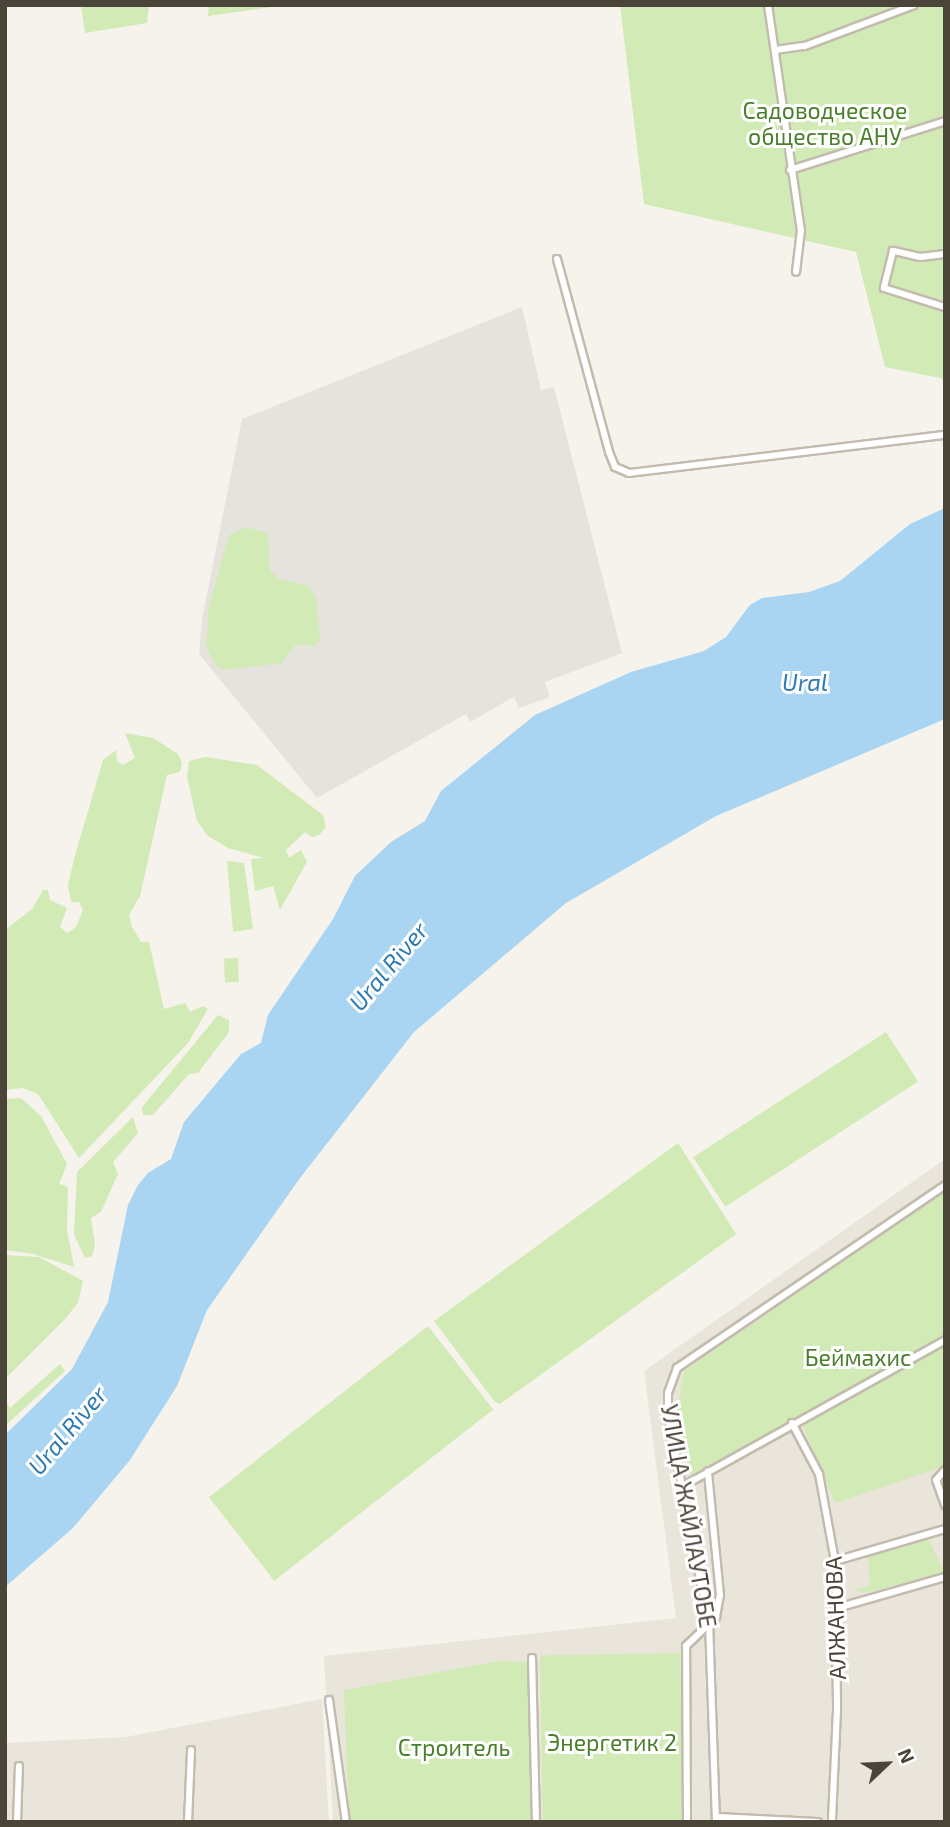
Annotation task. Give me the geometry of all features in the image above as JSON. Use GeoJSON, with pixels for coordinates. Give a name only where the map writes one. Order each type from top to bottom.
{"type":"FeatureCollection","features":[{"type":"Feature","properties":{"kind":"street"},"geometry":{"type":"LineString","coordinates":[[768,5],[790,170],[801,230],[796,272]]}},
{"type":"Feature","properties":{"kind":"street"},"geometry":{"type":"LineString","coordinates":[[775,50],[805,46],[914,5]]}},
{"type":"Feature","properties":{"kind":"street"},"geometry":{"type":"LineString","coordinates":[[790,170],[945,121]]}},
{"type":"Feature","properties":{"kind":"street"},"geometry":{"type":"LineString","coordinates":[[945,254],[920,257],[892,251],[884,288],[945,306]]}},
{"type":"Feature","properties":{"kind":"street"},"geometry":{"type":"LineString","coordinates":[[556,260],[615,467],[629,473],[945,435]]}},
{"type":"Feature","properties":{"kind":"street","name":"УЛИЦА ЖАЙЛАУТОБЕ"},"geometry":{"type":"LineString","coordinates":[[716,1819],[709,1625],[685,1485],[668,1414],[668,1393],[677,1368],[945,1185]]}},
{"type":"Feature","properties":{"kind":"street"},"geometry":{"type":"LineString","coordinates":[[685,1485],[945,1339]]}},
{"type":"Feature","properties":{"kind":"street","name":"АЛЖАНОВА"},"geometry":{"type":"LineString","coordinates":[[792,1423],[819,1474],[835,1561],[837,1608],[832,1822]]}},
{"type":"Feature","properties":{"kind":"street"},"geometry":{"type":"LineString","coordinates":[[945,1470],[936,1480],[945,1505]]}},
{"type":"Feature","properties":{"kind":"street"},"geometry":{"type":"LineString","coordinates":[[687,1822],[686,1646],[716,1617],[720,1595],[708,1472]]}},
{"type":"Feature","properties":{"kind":"street"},"geometry":{"type":"LineString","coordinates":[[835,1561],[945,1529]]}},
{"type":"Feature","properties":{"kind":"street"},"geometry":{"type":"LineString","coordinates":[[837,1608],[945,1577]]}},
{"type":"Feature","properties":{"kind":"street"},"geometry":{"type":"LineString","coordinates":[[532,1658],[536,1822]]}},
{"type":"Feature","properties":{"kind":"street"},"geometry":{"type":"LineString","coordinates":[[329,1700],[346,1822]]}},
{"type":"Feature","properties":{"kind":"street"},"geometry":{"type":"LineString","coordinates":[[188,1822],[191,1750]]}},
{"type":"Feature","properties":{"kind":"street"},"geometry":{"type":"LineString","coordinates":[[17,1822],[19,1766]]}},
{"type":"Feature","properties":{"kind":"street"},"geometry":{"type":"LineString","coordinates":[[716,1819],[818,1822]]}},
{"type":"Feature","properties":{"kind":"shaded area"},"geometry":{"type":"Polygon","coordinates":[[[522,307],[541,390],[554,387],[622,653],[545,682],[550,697],[519,708],[514,697],[470,722],[466,714],[317,798],[199,654],[202,619],[242,419],[522,307]]]}},
{"type":"Feature","properties":{"kind":"shaded area"},"geometry":{"type":"Polygon","coordinates":[[[945,1159],[945,1822],[333,1822],[324,1656],[676,1618],[644,1371],[945,1159]]]}},
{"type":"Feature","properties":{"kind":"shaded area"},"geometry":{"type":"Polygon","coordinates":[[[322,1699],[329,1822],[5,1822],[5,1743],[126,1737],[322,1699]]]}},
{"type":"Feature","properties":{"kind":"green space"},"geometry":{"type":"Polygon","coordinates":[[[81,5],[149,5],[147,23],[85,33],[81,5]]]}},
{"type":"Feature","properties":{"kind":"green space"},"geometry":{"type":"Polygon","coordinates":[[[209,5],[286,5],[208,16],[209,5]]]}},
{"type":"Feature","properties":{"kind":"green space","name":"Садоводческое общество АНУ"},"geometry":{"type":"Polygon","coordinates":[[[620,5],[945,5],[945,379],[885,367],[856,252],[644,204],[620,5]]]}},
{"type":"Feature","properties":{"kind":"green space"},"geometry":{"type":"Polygon","coordinates":[[[246,527],[268,533],[270,570],[278,579],[309,586],[316,597],[320,638],[315,646],[295,645],[282,663],[225,670],[216,666],[206,647],[209,606],[229,535],[246,527]]]}},
{"type":"Feature","properties":{"kind":"green space"},"geometry":{"type":"Polygon","coordinates":[[[125,733],[153,738],[178,754],[182,763],[180,772],[167,775],[140,896],[129,915],[132,927],[141,942],[149,942],[164,1009],[185,1003],[190,1012],[203,1006],[208,1009],[188,1043],[79,1158],[38,1094],[23,1088],[5,1090],[5,930],[32,909],[43,890],[48,890],[50,900],[67,908],[60,927],[67,933],[76,927],[83,910],[79,902],[71,902],[68,885],[74,859],[103,760],[116,750],[117,761],[123,765],[135,758],[125,733]]]}},
{"type":"Feature","properties":{"kind":"green space"},"geometry":{"type":"Polygon","coordinates":[[[205,757],[257,765],[323,815],[326,827],[319,835],[312,837],[305,832],[286,850],[289,858],[301,850],[307,862],[280,910],[273,886],[255,891],[251,859],[264,858],[228,848],[208,836],[197,821],[187,777],[189,761],[205,757]]]}},
{"type":"Feature","properties":{"kind":"green space"},"geometry":{"type":"Polygon","coordinates":[[[227,861],[244,863],[253,929],[233,932],[227,861]]]}},
{"type":"Feature","properties":{"kind":"green space"},"geometry":{"type":"Polygon","coordinates":[[[224,958],[238,958],[239,982],[225,982],[224,958]]]}},
{"type":"Feature","properties":{"kind":"green space"},"geometry":{"type":"Polygon","coordinates":[[[218,1015],[229,1020],[229,1032],[198,1073],[189,1074],[153,1115],[143,1115],[142,1107],[218,1015]]]}},
{"type":"Feature","properties":{"kind":"green space"},"geometry":{"type":"Polygon","coordinates":[[[886,1032],[918,1081],[725,1207],[693,1157],[886,1032]]]}},
{"type":"Feature","properties":{"kind":"green space"},"geometry":{"type":"Polygon","coordinates":[[[21,1098],[41,1116],[67,1164],[59,1184],[68,1187],[67,1230],[74,1267],[33,1254],[5,1250],[5,1099],[21,1098]]]}},
{"type":"Feature","properties":{"kind":"green space"},"geometry":{"type":"Polygon","coordinates":[[[133,1117],[138,1133],[113,1162],[118,1174],[101,1212],[91,1218],[95,1245],[92,1256],[85,1258],[74,1235],[77,1172],[133,1117]]]}},
{"type":"Feature","properties":{"kind":"green space"},"geometry":{"type":"Polygon","coordinates":[[[678,1143],[736,1234],[500,1404],[495,1402],[434,1321],[678,1143]]]}},
{"type":"Feature","properties":{"kind":"green space","name":"Беймахис"},"geometry":{"type":"Polygon","coordinates":[[[945,1192],[945,1466],[835,1503],[803,1426],[694,1485],[675,1421],[684,1371],[945,1192]]]}},
{"type":"Feature","properties":{"kind":"green space"},"geometry":{"type":"Polygon","coordinates":[[[5,1255],[39,1257],[83,1281],[78,1303],[5,1379],[5,1255]]]}},
{"type":"Feature","properties":{"kind":"green space"},"geometry":{"type":"Polygon","coordinates":[[[428,1326],[493,1410],[274,1581],[209,1497],[428,1326]]]}},
{"type":"Feature","properties":{"kind":"green space"},"geometry":{"type":"Polygon","coordinates":[[[60,1364],[65,1371],[5,1426],[5,1401],[10,1408],[60,1364]]]}},
{"type":"Feature","properties":{"kind":"green space"},"geometry":{"type":"Polygon","coordinates":[[[928,1538],[944,1572],[869,1592],[853,1591],[870,1585],[868,1554],[928,1538]]]}},
{"type":"Feature","properties":{"kind":"green space","name":"Энергетик 2"},"geometry":{"type":"Polygon","coordinates":[[[680,1653],[683,1822],[543,1822],[540,1655],[680,1653]]]}},
{"type":"Feature","properties":{"kind":"green space","name":"Строитель"},"geometry":{"type":"Polygon","coordinates":[[[499,1661],[527,1662],[532,1822],[349,1822],[344,1690],[499,1661]]]}},
{"type":"Feature","properties":{"kind":"water","name":"Ural"},"geometry":{"type":"Polygon","coordinates":[[[945,508],[945,719],[716,816],[566,903],[414,1032],[300,1178],[207,1310],[177,1386],[130,1460],[73,1528],[5,1587],[5,1435],[72,1369],[108,1302],[128,1205],[138,1185],[148,1173],[171,1159],[184,1122],[241,1054],[261,1043],[268,1015],[333,919],[355,876],[391,842],[425,821],[441,791],[535,715],[631,672],[704,651],[726,637],[750,605],[762,598],[809,592],[840,581],[910,524],[945,508]]]}},
{"type":"Feature","properties":{"kind":"water label","name":"Ural River"},"geometry":{"type":"Point","coordinates":[388,966]}},
{"type":"Feature","properties":{"kind":"water label","name":"Ural River"},"geometry":{"type":"Point","coordinates":[67,1430]}}]}
